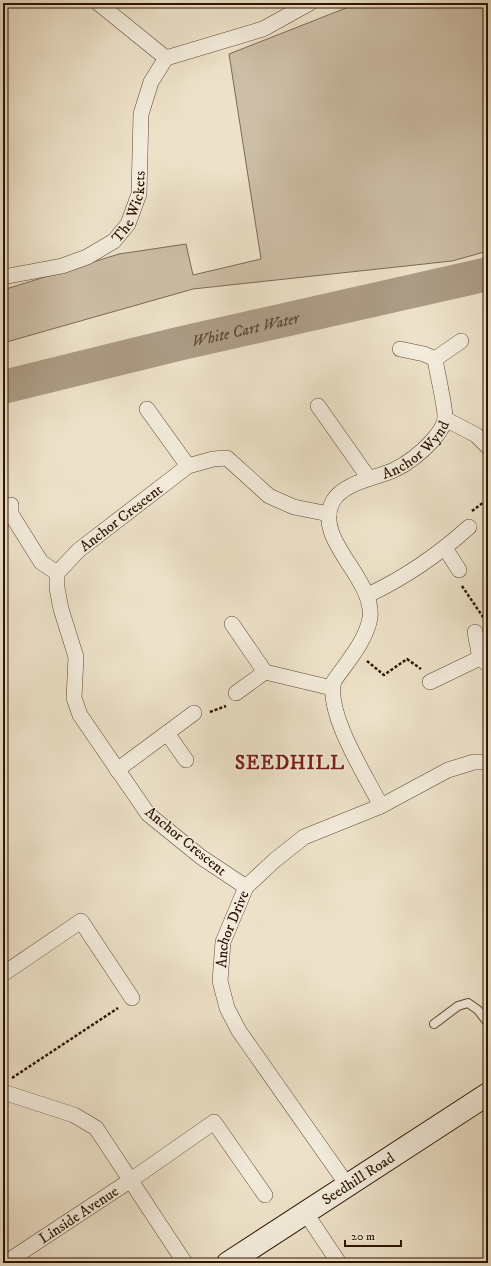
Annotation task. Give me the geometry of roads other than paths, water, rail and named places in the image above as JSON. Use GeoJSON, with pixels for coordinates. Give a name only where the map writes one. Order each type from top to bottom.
{"type":"FeatureCollection","features":[{"type":"Feature","properties":{"kind":"street"},"geometry":{"type":"LineString","coordinates":[[98,3],[166,58],[263,29],[310,3]]}},
{"type":"Feature","properties":{"kind":"street","name":"The Wickets"},"geometry":{"type":"LineString","coordinates":[[3,277],[62,266],[86,257],[114,241],[128,224],[139,194],[142,114],[151,82],[166,58]]}},
{"type":"Feature","properties":{"kind":"street"},"geometry":{"type":"LineString","coordinates":[[400,349],[424,354],[435,359],[461,341]]}},
{"type":"Feature","properties":{"kind":"street","name":"Anchor Wynd"},"geometry":{"type":"LineString","coordinates":[[329,514],[333,500],[347,488],[368,477],[394,470],[412,460],[438,434],[445,419],[435,359]]}},
{"type":"Feature","properties":{"kind":"street","name":"Anchor Wynd"},"geometry":{"type":"LineString","coordinates":[[318,406],[368,477]]}},
{"type":"Feature","properties":{"kind":"street"},"geometry":{"type":"LineString","coordinates":[[146,409],[188,466]]}},
{"type":"Feature","properties":{"kind":"street"},"geometry":{"type":"LineString","coordinates":[[445,419],[476,435],[488,447]]}},
{"type":"Feature","properties":{"kind":"street","name":"Anchor Crescent"},"geometry":{"type":"LineString","coordinates":[[246,887],[201,857],[148,814],[80,715],[74,698],[76,657],[61,609],[57,588],[57,573],[78,550],[188,466],[213,459],[227,458],[269,496],[294,507],[329,514]]}},
{"type":"Feature","properties":{"kind":"street"},"geometry":{"type":"LineString","coordinates":[[11,505],[11,514],[41,562],[57,573]]}},
{"type":"Feature","properties":{"kind":"street"},"geometry":{"type":"LineString","coordinates":[[329,514],[333,538],[368,595],[370,617],[365,634],[334,681],[332,688],[334,708],[344,734],[381,806]]}},
{"type":"Feature","properties":{"kind":"street"},"geometry":{"type":"LineString","coordinates":[[368,595],[400,580],[446,548],[469,527]]}},
{"type":"Feature","properties":{"kind":"street"},"geometry":{"type":"LineString","coordinates":[[446,548],[459,570]]}},
{"type":"Feature","properties":{"kind":"street"},"geometry":{"type":"LineString","coordinates":[[232,624],[265,672],[332,688]]}},
{"type":"Feature","properties":{"kind":"street"},"geometry":{"type":"LineString","coordinates":[[430,682],[484,661],[475,632]]}},
{"type":"Feature","properties":{"kind":"street"},"geometry":{"type":"LineString","coordinates":[[236,693],[265,672]]}},
{"type":"Feature","properties":{"kind":"street"},"geometry":{"type":"LineString","coordinates":[[117,770],[194,713]]}},
{"type":"Feature","properties":{"kind":"street"},"geometry":{"type":"LineString","coordinates":[[167,733],[186,760]]}},
{"type":"Feature","properties":{"kind":"street","name":"Anchor Drive"},"geometry":{"type":"LineString","coordinates":[[348,1186],[239,1031],[226,1008],[220,981],[224,942],[246,887],[275,860],[304,837],[381,806],[448,770],[474,762],[488,762]]}},
{"type":"Feature","properties":{"kind":"street"},"geometry":{"type":"LineString","coordinates":[[3,974],[81,922],[132,998]]}},
{"type":"Feature","properties":{"kind":"street","name":"Linside Avenue"},"geometry":{"type":"LineString","coordinates":[[6,1086],[74,1116],[96,1128],[132,1180],[185,1263]]}},
{"type":"Feature","properties":{"kind":"street","name":"Seedhill Road"},"geometry":{"type":"LineString","coordinates":[[228,1263],[488,1094]]}},
{"type":"Feature","properties":{"kind":"street","name":"Linside Avenue"},"geometry":{"type":"LineString","coordinates":[[5,1263],[132,1180],[214,1122],[265,1194]]}},
{"type":"Feature","properties":{"kind":"street"},"geometry":{"type":"LineString","coordinates":[[305,1212],[339,1263]]}},
{"type":"Feature","properties":{"kind":"lane"},"geometry":{"type":"LineString","coordinates":[[434,1024],[458,1006],[468,1003],[478,1010],[488,1023]]}},
{"type":"Feature","properties":{"kind":"waterway","name":"White Cart Water"},"geometry":{"type":"LineString","coordinates":[[3,387],[178,344],[488,274]]}},
{"type":"Feature","properties":{"kind":"district","name":"SEEDHILL"},"geometry":{"type":"Point","coordinates":[290,762]}}]}
